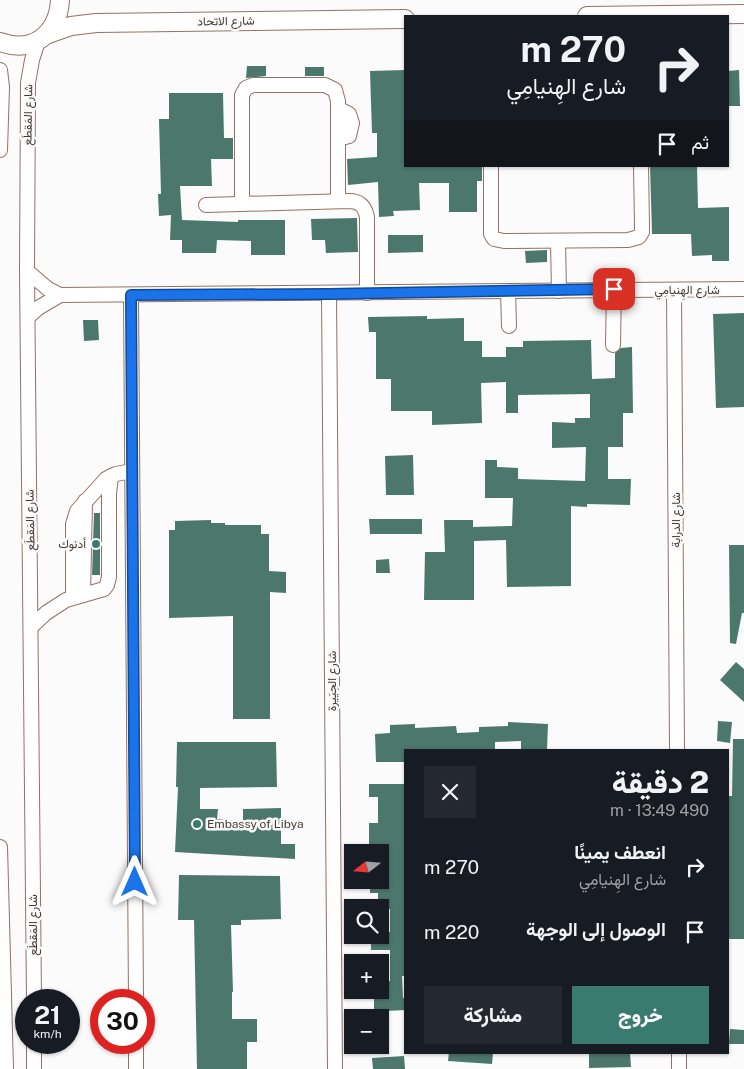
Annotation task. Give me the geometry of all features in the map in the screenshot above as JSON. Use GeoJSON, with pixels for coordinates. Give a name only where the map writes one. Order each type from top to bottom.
{"type":"FeatureCollection","features":[{"type":"Feature","properties":{"kind":"main road"},"geometry":{"type":"LineString","coordinates":[[43,37],[55,24],[60,12],[60,0]]}},
{"type":"Feature","properties":{"kind":"main road"},"geometry":{"type":"LineString","coordinates":[[666,15],[744,14]]}},
{"type":"Feature","properties":{"kind":"main road","name":"شارع الاتحاد"},"geometry":{"type":"LineString","coordinates":[[0,42],[13,46],[26,45],[71,26],[96,23],[404,19]]}},
{"type":"Feature","properties":{"kind":"street","name":"شارع المَقطَع"},"geometry":{"type":"LineString","coordinates":[[34,989],[27,271],[28,83],[32,60],[43,37]]}},
{"type":"Feature","properties":{"kind":"street"},"geometry":{"type":"LineString","coordinates":[[0,70],[2,87],[0,150]]}},
{"type":"Feature","properties":{"kind":"street"},"geometry":{"type":"LineString","coordinates":[[242,204],[242,99],[246,88],[257,85],[329,86],[337,94],[338,201]]}},
{"type":"Feature","properties":{"kind":"street"},"geometry":{"type":"LineString","coordinates":[[491,167],[490,227],[494,239],[504,241],[628,240],[638,237],[642,232],[641,167]]}},
{"type":"Feature","properties":{"kind":"street"},"geometry":{"type":"LineString","coordinates":[[206,205],[354,201],[364,207],[366,212],[367,293]]}},
{"type":"Feature","properties":{"kind":"street"},"geometry":{"type":"LineString","coordinates":[[558,241],[559,291]]}},
{"type":"Feature","properties":{"kind":"street"},"geometry":{"type":"LineString","coordinates":[[27,271],[43,285],[60,295],[28,316]]}},
{"type":"Feature","properties":{"kind":"street"},"geometry":{"type":"LineString","coordinates":[[613,345],[614,289]]}},
{"type":"Feature","properties":{"kind":"street","name":"شارع الهِنيامِي"},"geometry":{"type":"LineString","coordinates":[[60,295],[329,294],[614,289],[744,290]]}},
{"type":"Feature","properties":{"kind":"street","name":"شارع الدرابة"},"geometry":{"type":"LineString","coordinates":[[674,290],[677,749]]}},
{"type":"Feature","properties":{"kind":"street"},"geometry":{"type":"LineString","coordinates":[[508,291],[509,326]]}},
{"type":"Feature","properties":{"kind":"street","name":"شارع الحِيَيرة"},"geometry":{"type":"LineString","coordinates":[[329,294],[334,1069]]}},
{"type":"Feature","properties":{"kind":"street"},"geometry":{"type":"LineString","coordinates":[[131,295],[136,989]]}},
{"type":"Feature","properties":{"kind":"street"},"geometry":{"type":"LineString","coordinates":[[78,596],[73,524],[77,511],[106,479],[132,471]]}},
{"type":"Feature","properties":{"kind":"street"},"geometry":{"type":"LineString","coordinates":[[31,627],[52,609],[78,596],[104,589],[109,581],[109,494],[111,476]]}},
{"type":"Feature","properties":{"kind":"street"},"geometry":{"type":"LineString","coordinates":[[0,847],[6,1069]]}},
{"type":"Feature","properties":{"kind":"street"},"geometry":{"type":"LineString","coordinates":[[34,1054],[34,1069]]}},
{"type":"Feature","properties":{"kind":"street"},"geometry":{"type":"LineString","coordinates":[[136,1054],[136,1069]]}},
{"type":"Feature","properties":{"kind":"street"},"geometry":{"type":"LineString","coordinates":[[679,1054],[679,1069]]}},
{"type":"Feature","properties":{"kind":"building"},"geometry":{"type":"Polygon","coordinates":[[[247,66],[266,66],[266,76],[246,78],[247,66]]]}},
{"type":"Feature","properties":{"kind":"building"},"geometry":{"type":"Polygon","coordinates":[[[305,67],[324,67],[324,76],[305,76],[305,67]]]}},
{"type":"Feature","properties":{"kind":"building"},"geometry":{"type":"Polygon","coordinates":[[[404,70],[404,167],[482,167],[482,181],[477,181],[477,212],[449,212],[449,183],[419,183],[420,210],[393,211],[394,216],[379,217],[378,182],[348,185],[347,159],[377,157],[377,133],[372,133],[370,71],[404,70]]]}},
{"type":"Feature","properties":{"kind":"building"},"geometry":{"type":"Polygon","coordinates":[[[739,70],[740,106],[729,106],[729,71],[739,70]]]}},
{"type":"Feature","properties":{"kind":"building"},"geometry":{"type":"Polygon","coordinates":[[[169,93],[223,93],[224,138],[233,138],[233,159],[211,159],[212,186],[180,186],[182,220],[238,222],[238,220],[285,220],[285,255],[251,255],[251,241],[217,240],[216,253],[182,253],[182,240],[170,240],[171,215],[159,216],[158,194],[161,194],[159,119],[169,119],[169,93]]]}},
{"type":"Feature","properties":{"kind":"building"},"geometry":{"type":"Polygon","coordinates":[[[650,167],[697,167],[698,208],[729,207],[729,261],[712,261],[712,255],[692,256],[691,234],[652,234],[650,167]]]}},
{"type":"Feature","properties":{"kind":"building"},"geometry":{"type":"Polygon","coordinates":[[[357,218],[358,252],[326,253],[325,240],[312,240],[311,219],[357,218]]]}},
{"type":"Feature","properties":{"kind":"building"},"geometry":{"type":"Polygon","coordinates":[[[388,235],[423,235],[423,252],[388,253],[388,235]]]}},
{"type":"Feature","properties":{"kind":"building"},"geometry":{"type":"Polygon","coordinates":[[[547,250],[547,262],[526,263],[525,251],[547,250]]]}},
{"type":"Feature","properties":{"kind":"building"},"geometry":{"type":"Polygon","coordinates":[[[744,313],[744,407],[716,408],[713,314],[744,313]]]}},
{"type":"Feature","properties":{"kind":"building"},"geometry":{"type":"Polygon","coordinates":[[[427,316],[427,319],[464,318],[464,341],[482,341],[482,357],[506,357],[506,347],[523,347],[523,341],[591,340],[592,379],[615,378],[615,353],[621,348],[632,347],[633,413],[623,413],[623,447],[608,447],[608,479],[631,479],[630,505],[587,504],[587,507],[571,506],[571,586],[507,587],[506,540],[474,541],[474,600],[424,600],[425,552],[445,552],[444,520],[473,520],[473,527],[512,526],[513,498],[485,498],[485,460],[497,460],[497,467],[518,468],[518,479],[585,481],[586,447],[552,448],[552,422],[575,423],[575,418],[590,418],[590,394],[518,395],[518,413],[506,413],[506,382],[481,383],[482,423],[432,425],[432,411],[391,411],[391,379],[376,379],[376,332],[369,332],[368,317],[427,316]]]}},
{"type":"Feature","properties":{"kind":"building"},"geometry":{"type":"Polygon","coordinates":[[[83,320],[98,320],[99,340],[84,341],[83,320]]]}},
{"type":"Feature","properties":{"kind":"building"},"geometry":{"type":"Polygon","coordinates":[[[413,455],[414,495],[386,495],[385,456],[413,455]]]}},
{"type":"Feature","properties":{"kind":"building"},"geometry":{"type":"Polygon","coordinates":[[[94,513],[100,513],[100,575],[92,575],[94,513]]]}},
{"type":"Feature","properties":{"kind":"building"},"geometry":{"type":"Polygon","coordinates":[[[369,519],[422,519],[422,534],[370,534],[369,519]]]}},
{"type":"Feature","properties":{"kind":"building"},"geometry":{"type":"Polygon","coordinates":[[[211,520],[211,523],[225,523],[225,525],[261,525],[261,534],[269,534],[269,571],[286,572],[286,593],[270,592],[270,719],[233,719],[233,616],[169,618],[169,530],[175,530],[175,521],[211,520]]]}},
{"type":"Feature","properties":{"kind":"building"},"geometry":{"type":"Polygon","coordinates":[[[729,545],[744,545],[744,613],[742,613],[736,644],[730,643],[729,545]]]}},
{"type":"Feature","properties":{"kind":"building"},"geometry":{"type":"Polygon","coordinates":[[[389,559],[390,573],[376,573],[376,560],[389,559]]]}},
{"type":"Feature","properties":{"kind":"building"},"geometry":{"type":"Polygon","coordinates":[[[736,662],[744,669],[744,702],[720,680],[736,662]]]}},
{"type":"Feature","properties":{"kind":"building"},"geometry":{"type":"Polygon","coordinates":[[[718,721],[732,722],[730,743],[717,741],[718,721]]]}},
{"type":"Feature","properties":{"kind":"building"},"geometry":{"type":"Polygon","coordinates":[[[508,722],[548,724],[547,749],[521,749],[521,741],[495,742],[495,749],[404,749],[404,762],[376,762],[375,734],[390,733],[390,725],[415,724],[415,728],[456,726],[457,733],[479,732],[479,727],[508,726],[508,722]]]}},
{"type":"Feature","properties":{"kind":"building"},"geometry":{"type":"Polygon","coordinates":[[[733,739],[744,739],[744,939],[729,939],[729,796],[732,796],[733,739]]]}},
{"type":"Feature","properties":{"kind":"building"},"geometry":{"type":"Polygon","coordinates":[[[177,742],[276,742],[277,787],[200,788],[200,809],[218,809],[217,819],[243,821],[243,809],[281,808],[281,844],[295,844],[295,859],[175,852],[178,787],[176,787],[177,742]]]}},
{"type":"Feature","properties":{"kind":"building"},"geometry":{"type":"Polygon","coordinates":[[[369,784],[404,784],[404,976],[402,976],[404,1010],[374,1009],[374,999],[389,999],[390,981],[390,950],[371,950],[371,944],[389,944],[390,932],[389,899],[378,899],[378,893],[370,893],[370,889],[389,889],[389,844],[369,844],[369,823],[378,823],[378,797],[369,797],[369,784]]]}},
{"type":"Feature","properties":{"kind":"building"},"geometry":{"type":"Polygon","coordinates":[[[179,875],[280,876],[281,919],[241,920],[241,925],[231,925],[232,1019],[257,1019],[257,1042],[247,1042],[247,1069],[197,1069],[194,920],[178,920],[179,875]]]}},
{"type":"Feature","properties":{"kind":"building"},"geometry":{"type":"Polygon","coordinates":[[[730,1029],[744,1030],[744,1044],[729,1044],[730,1029]]]}},
{"type":"Feature","properties":{"kind":"building"},"geometry":{"type":"Polygon","coordinates":[[[449,1054],[493,1054],[492,1064],[448,1061],[449,1054]]]}},
{"type":"Feature","properties":{"kind":"building"},"geometry":{"type":"Polygon","coordinates":[[[589,1054],[630,1054],[631,1067],[589,1068],[589,1054]]]}},
{"type":"Feature","properties":{"kind":"building"},"geometry":{"type":"Polygon","coordinates":[[[404,1056],[405,1069],[373,1069],[372,1058],[404,1056]]]}},
{"type":"Feature","properties":{"kind":"place","name":"أدنوك"},"geometry":{"type":"Point","coordinates":[96,544]}},
{"type":"Feature","properties":{"kind":"place","name":"Embassy of Libya"},"geometry":{"type":"Point","coordinates":[197,824]}},
{"type":"Feature","properties":{"kind":"route"},"geometry":{"type":"LineString","coordinates":[[135,882],[131,295],[614,289]]}}]}
